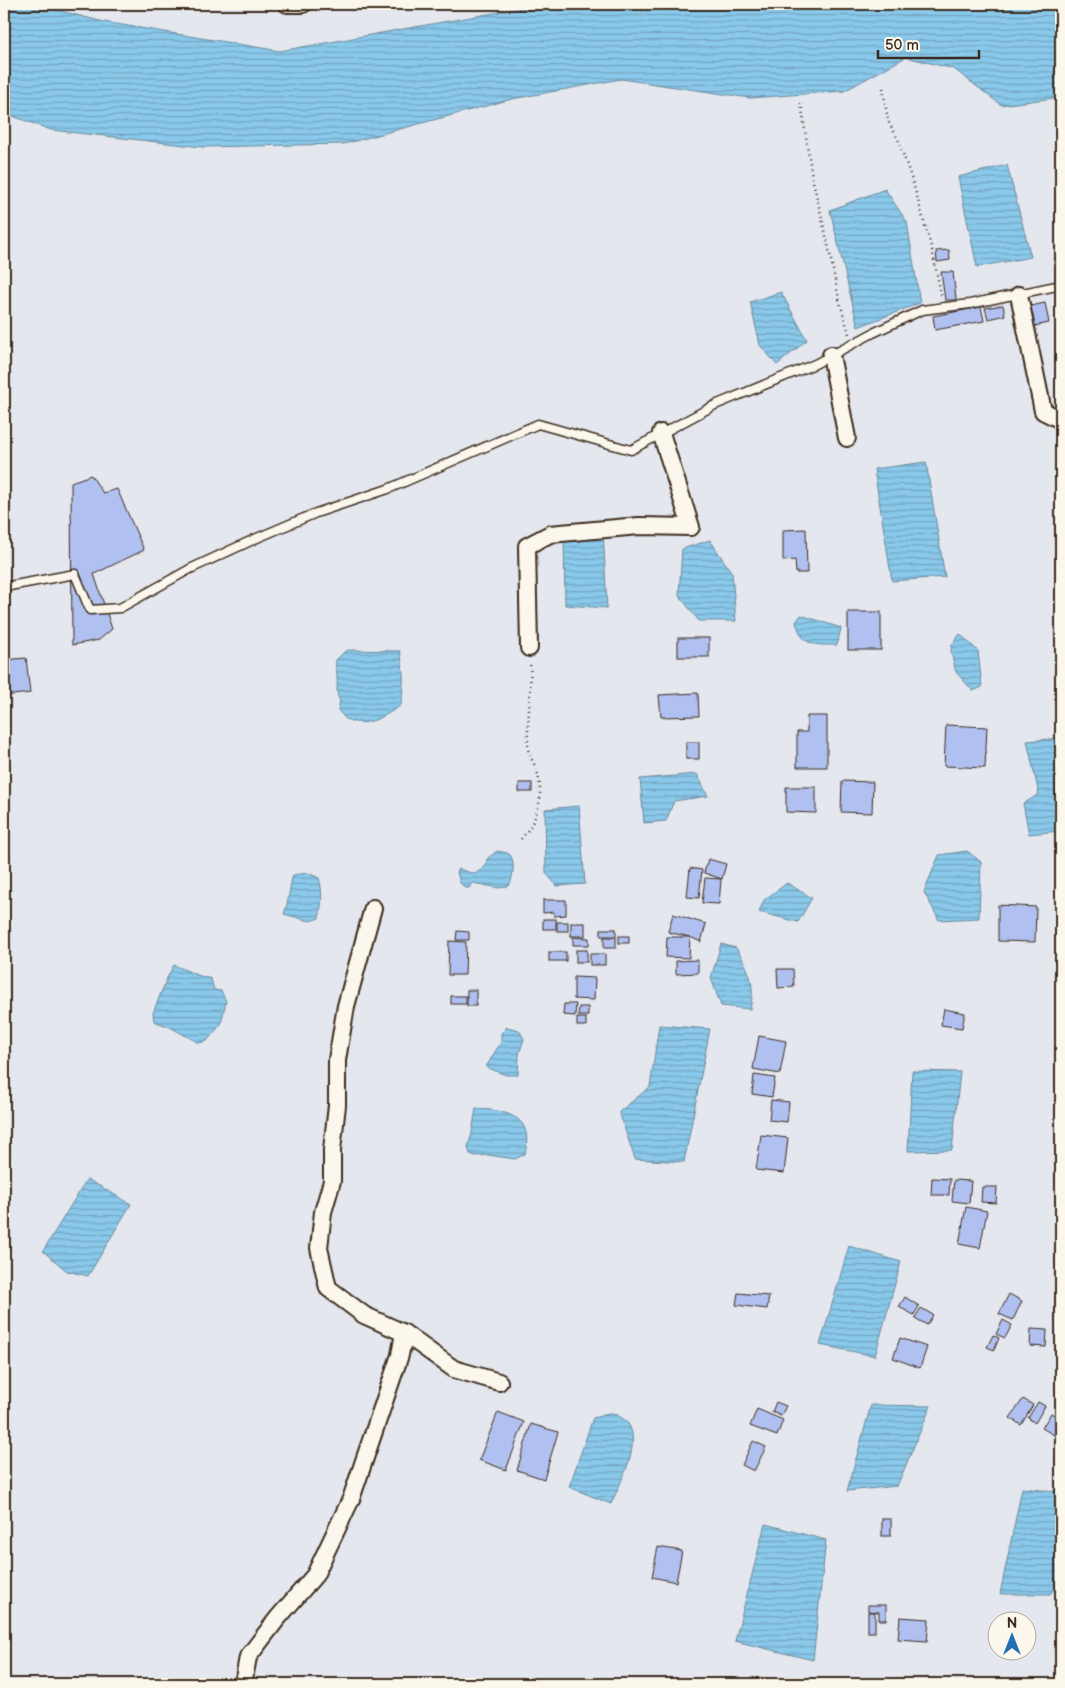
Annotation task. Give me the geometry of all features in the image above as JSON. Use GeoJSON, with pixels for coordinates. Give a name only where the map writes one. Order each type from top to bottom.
{"type":"FeatureCollection","features":[{"type":"Feature","properties":{"kind":"street"},"geometry":{"type":"LineString","coordinates":[[287,4],[303,4]]}},
{"type":"Feature","properties":{"kind":"street"},"geometry":{"type":"LineString","coordinates":[[1019,295],[1043,411],[1061,420]]}},
{"type":"Feature","properties":{"kind":"street"},"geometry":{"type":"LineString","coordinates":[[831,355],[847,438]]}},
{"type":"Feature","properties":{"kind":"street"},"geometry":{"type":"LineString","coordinates":[[529,648],[527,546],[550,534],[639,526],[691,527],[661,433]]}},
{"type":"Feature","properties":{"kind":"street"},"geometry":{"type":"LineString","coordinates":[[373,908],[346,1006],[337,1060],[337,1105],[332,1150],[332,1181],[323,1212],[318,1248],[328,1288],[364,1315],[404,1333],[454,1369],[499,1382]]}},
{"type":"Feature","properties":{"kind":"street"},"geometry":{"type":"LineString","coordinates":[[244,1684],[248,1657],[315,1574],[352,1498],[400,1355],[404,1333]]}},
{"type":"Feature","properties":{"kind":"lane"},"geometry":{"type":"LineString","coordinates":[[4,587],[74,574],[90,610],[120,608],[190,569],[257,538],[316,514],[388,489],[538,424],[631,450],[715,405],[815,364],[922,310],[970,304],[1061,285]]}},
{"type":"Feature","properties":{"kind":"path"},"geometry":{"type":"LineString","coordinates":[[882,88],[888,121],[898,139],[914,186],[932,250],[944,308]]}},
{"type":"Feature","properties":{"kind":"path"},"geometry":{"type":"LineString","coordinates":[[801,103],[812,177],[839,299],[852,344]]}},
{"type":"Feature","properties":{"kind":"path"},"geometry":{"type":"LineString","coordinates":[[521,839],[530,830],[537,816],[540,798],[536,770],[528,749],[529,648]]}},
{"type":"Feature","properties":{"kind":"water"},"geometry":{"type":"Polygon","coordinates":[[[4,4],[33,4],[104,22],[280,51],[544,4],[1024,4],[1043,8],[1050,4],[1061,4],[1061,97],[1001,105],[954,69],[906,57],[844,91],[750,98],[621,79],[512,99],[344,144],[202,147],[51,130],[4,113],[4,4]]]}},
{"type":"Feature","properties":{"kind":"water"},"geometry":{"type":"Polygon","coordinates":[[[1007,165],[1031,257],[977,267],[958,177],[1007,165]]]}},
{"type":"Feature","properties":{"kind":"water"},"geometry":{"type":"Polygon","coordinates":[[[885,189],[907,222],[920,303],[858,327],[830,210],[885,189]]]}},
{"type":"Feature","properties":{"kind":"water"},"geometry":{"type":"Polygon","coordinates":[[[781,292],[807,340],[777,365],[760,345],[750,302],[781,292]]]}},
{"type":"Feature","properties":{"kind":"water"},"geometry":{"type":"Polygon","coordinates":[[[926,462],[945,577],[892,581],[874,469],[926,462]]]}},
{"type":"Feature","properties":{"kind":"water"},"geometry":{"type":"Polygon","coordinates":[[[603,530],[607,608],[565,605],[564,533],[603,530]]]}},
{"type":"Feature","properties":{"kind":"water"},"geometry":{"type":"Polygon","coordinates":[[[710,540],[732,573],[736,621],[699,621],[679,595],[682,549],[710,540]]]}},
{"type":"Feature","properties":{"kind":"water"},"geometry":{"type":"Polygon","coordinates":[[[801,615],[841,628],[837,645],[822,645],[810,643],[806,640],[802,636],[796,622],[801,615]]]}},
{"type":"Feature","properties":{"kind":"water"},"geometry":{"type":"Polygon","coordinates":[[[960,634],[978,651],[982,687],[973,691],[956,672],[951,652],[952,645],[960,634]]]}},
{"type":"Feature","properties":{"kind":"water"},"geometry":{"type":"Polygon","coordinates":[[[348,650],[400,651],[403,678],[401,705],[382,717],[368,722],[353,722],[344,717],[338,710],[340,701],[337,692],[336,660],[348,650]]]}},
{"type":"Feature","properties":{"kind":"water"},"geometry":{"type":"Polygon","coordinates":[[[1061,738],[1061,831],[1029,834],[1023,804],[1039,794],[1027,741],[1061,738]]]}},
{"type":"Feature","properties":{"kind":"water"},"geometry":{"type":"Polygon","coordinates":[[[697,774],[708,796],[674,801],[666,821],[644,823],[640,779],[697,774]]]}},
{"type":"Feature","properties":{"kind":"water"},"geometry":{"type":"Polygon","coordinates":[[[579,806],[585,884],[557,886],[546,873],[545,809],[579,806]]]}},
{"type":"Feature","properties":{"kind":"water"},"geometry":{"type":"Polygon","coordinates":[[[497,851],[509,854],[513,860],[513,874],[509,886],[499,888],[473,883],[469,888],[466,888],[460,883],[457,872],[459,869],[475,874],[486,866],[487,859],[497,851]]]}},
{"type":"Feature","properties":{"kind":"water"},"geometry":{"type":"Polygon","coordinates":[[[967,851],[981,862],[979,918],[939,920],[924,892],[939,855],[967,851]]]}},
{"type":"Feature","properties":{"kind":"water"},"geometry":{"type":"Polygon","coordinates":[[[308,873],[319,878],[322,893],[319,918],[310,921],[284,914],[293,875],[308,873]]]}},
{"type":"Feature","properties":{"kind":"water"},"geometry":{"type":"Polygon","coordinates":[[[787,883],[812,898],[798,922],[759,912],[764,900],[787,883]]]}},
{"type":"Feature","properties":{"kind":"water"},"geometry":{"type":"Polygon","coordinates":[[[721,944],[736,948],[745,963],[752,984],[750,1009],[721,1006],[711,978],[721,944]]]}},
{"type":"Feature","properties":{"kind":"water"},"geometry":{"type":"Polygon","coordinates":[[[174,965],[211,979],[214,990],[221,991],[226,1001],[221,1024],[207,1041],[199,1043],[170,1027],[154,1021],[153,1013],[174,965]]]}},
{"type":"Feature","properties":{"kind":"water"},"geometry":{"type":"Polygon","coordinates":[[[659,1025],[710,1029],[684,1162],[635,1159],[619,1112],[650,1087],[659,1025]]]}},
{"type":"Feature","properties":{"kind":"water"},"geometry":{"type":"Polygon","coordinates":[[[507,1027],[519,1030],[524,1039],[519,1054],[518,1075],[506,1075],[486,1067],[501,1042],[501,1033],[507,1027]]]}},
{"type":"Feature","properties":{"kind":"water"},"geometry":{"type":"Polygon","coordinates":[[[912,1071],[960,1072],[952,1150],[908,1151],[912,1071]]]}},
{"type":"Feature","properties":{"kind":"water"},"geometry":{"type":"Polygon","coordinates":[[[476,1108],[508,1114],[522,1123],[526,1131],[527,1141],[525,1154],[515,1159],[470,1154],[468,1147],[476,1108]]]}},
{"type":"Feature","properties":{"kind":"water"},"geometry":{"type":"Polygon","coordinates":[[[87,1179],[131,1204],[88,1276],[67,1271],[43,1251],[87,1179]]]}},
{"type":"Feature","properties":{"kind":"water"},"geometry":{"type":"Polygon","coordinates":[[[849,1246],[901,1262],[875,1356],[820,1345],[849,1246]]]}},
{"type":"Feature","properties":{"kind":"water"},"geometry":{"type":"Polygon","coordinates":[[[871,1405],[931,1406],[897,1486],[847,1491],[871,1405]]]}},
{"type":"Feature","properties":{"kind":"water"},"geometry":{"type":"Polygon","coordinates":[[[612,1413],[626,1421],[631,1429],[633,1439],[629,1462],[611,1504],[569,1487],[593,1418],[612,1413]]]}},
{"type":"Feature","properties":{"kind":"water"},"geometry":{"type":"Polygon","coordinates":[[[1022,1488],[1061,1492],[1061,1581],[1050,1594],[1000,1594],[1022,1488]]]}},
{"type":"Feature","properties":{"kind":"water"},"geometry":{"type":"Polygon","coordinates":[[[765,1524],[826,1540],[813,1660],[735,1641],[765,1524]]]}},
{"type":"Feature","properties":{"kind":"building"},"geometry":{"type":"Polygon","coordinates":[[[949,250],[950,260],[937,262],[936,251],[949,250]]]}},
{"type":"Feature","properties":{"kind":"building"},"geometry":{"type":"Polygon","coordinates":[[[941,272],[953,272],[956,300],[945,300],[941,272]]]}},
{"type":"Feature","properties":{"kind":"building"},"geometry":{"type":"Polygon","coordinates":[[[1045,303],[1049,323],[1030,327],[1026,307],[1045,303]]]}},
{"type":"Feature","properties":{"kind":"building"},"geometry":{"type":"Polygon","coordinates":[[[1003,305],[1005,315],[988,319],[985,308],[1003,305]]]}},
{"type":"Feature","properties":{"kind":"building"},"geometry":{"type":"Polygon","coordinates":[[[981,307],[984,321],[935,330],[933,316],[981,307]]]}},
{"type":"Feature","properties":{"kind":"building"},"geometry":{"type":"Polygon","coordinates":[[[91,475],[103,493],[117,489],[144,550],[94,574],[112,629],[99,640],[72,645],[71,482],[91,475]]]}},
{"type":"Feature","properties":{"kind":"building"},"geometry":{"type":"Polygon","coordinates":[[[806,529],[807,573],[796,573],[795,560],[783,561],[783,530],[806,529]]]}},
{"type":"Feature","properties":{"kind":"building"},"geometry":{"type":"Polygon","coordinates":[[[848,612],[881,612],[881,650],[848,650],[848,612]]]}},
{"type":"Feature","properties":{"kind":"building"},"geometry":{"type":"Polygon","coordinates":[[[678,638],[709,638],[709,657],[678,657],[678,638]]]}},
{"type":"Feature","properties":{"kind":"building"},"geometry":{"type":"Polygon","coordinates":[[[26,658],[30,693],[4,696],[4,660],[26,658]]]}},
{"type":"Feature","properties":{"kind":"building"},"geometry":{"type":"Polygon","coordinates":[[[698,693],[699,716],[661,717],[659,695],[698,693]]]}},
{"type":"Feature","properties":{"kind":"building"},"geometry":{"type":"Polygon","coordinates":[[[807,716],[827,716],[827,767],[797,767],[797,732],[807,732],[807,716]]]}},
{"type":"Feature","properties":{"kind":"building"},"geometry":{"type":"Polygon","coordinates":[[[946,725],[987,727],[985,768],[944,766],[946,725]]]}},
{"type":"Feature","properties":{"kind":"building"},"geometry":{"type":"Polygon","coordinates":[[[686,742],[699,742],[699,759],[686,759],[686,742]]]}},
{"type":"Feature","properties":{"kind":"building"},"geometry":{"type":"Polygon","coordinates":[[[842,781],[873,782],[872,813],[841,812],[842,781]]]}},
{"type":"Feature","properties":{"kind":"building"},"geometry":{"type":"Polygon","coordinates":[[[519,783],[532,783],[532,792],[519,792],[519,783]]]}},
{"type":"Feature","properties":{"kind":"building"},"geometry":{"type":"Polygon","coordinates":[[[786,787],[816,787],[816,813],[786,812],[786,787]]]}},
{"type":"Feature","properties":{"kind":"building"},"geometry":{"type":"Polygon","coordinates":[[[708,859],[726,864],[722,879],[704,873],[708,859]]]}},
{"type":"Feature","properties":{"kind":"building"},"geometry":{"type":"Polygon","coordinates":[[[690,868],[702,870],[699,898],[687,897],[690,868]]]}},
{"type":"Feature","properties":{"kind":"building"},"geometry":{"type":"Polygon","coordinates":[[[705,878],[721,879],[719,904],[702,903],[705,878]]]}},
{"type":"Feature","properties":{"kind":"building"},"geometry":{"type":"Polygon","coordinates":[[[543,900],[566,900],[566,915],[554,916],[554,912],[543,913],[543,900]]]}},
{"type":"Feature","properties":{"kind":"building"},"geometry":{"type":"Polygon","coordinates":[[[998,905],[1036,907],[1035,942],[998,941],[998,905]]]}},
{"type":"Feature","properties":{"kind":"building"},"geometry":{"type":"Polygon","coordinates":[[[673,914],[706,924],[701,942],[690,937],[668,932],[673,914]]]}},
{"type":"Feature","properties":{"kind":"building"},"geometry":{"type":"Polygon","coordinates":[[[543,919],[556,919],[556,929],[543,929],[543,919]]]}},
{"type":"Feature","properties":{"kind":"building"},"geometry":{"type":"Polygon","coordinates":[[[557,922],[568,922],[568,931],[557,931],[557,922]]]}},
{"type":"Feature","properties":{"kind":"building"},"geometry":{"type":"Polygon","coordinates":[[[571,923],[585,923],[585,936],[571,936],[571,923]]]}},
{"type":"Feature","properties":{"kind":"building"},"geometry":{"type":"Polygon","coordinates":[[[601,929],[616,929],[616,936],[601,936],[601,929]]]}},
{"type":"Feature","properties":{"kind":"building"},"geometry":{"type":"Polygon","coordinates":[[[457,931],[469,932],[469,940],[456,940],[457,931]]]}},
{"type":"Feature","properties":{"kind":"building"},"geometry":{"type":"Polygon","coordinates":[[[619,936],[629,936],[629,943],[619,943],[619,936]]]}},
{"type":"Feature","properties":{"kind":"building"},"geometry":{"type":"Polygon","coordinates":[[[573,937],[589,938],[589,945],[573,945],[573,937]]]}},
{"type":"Feature","properties":{"kind":"building"},"geometry":{"type":"Polygon","coordinates":[[[604,937],[616,937],[616,948],[604,948],[604,937]]]}},
{"type":"Feature","properties":{"kind":"building"},"geometry":{"type":"Polygon","coordinates":[[[667,937],[690,937],[689,958],[666,957],[667,937]]]}},
{"type":"Feature","properties":{"kind":"building"},"geometry":{"type":"Polygon","coordinates":[[[449,941],[466,942],[465,975],[448,975],[449,941]]]}},
{"type":"Feature","properties":{"kind":"building"},"geometry":{"type":"Polygon","coordinates":[[[576,950],[587,950],[587,962],[576,962],[576,950]]]}},
{"type":"Feature","properties":{"kind":"building"},"geometry":{"type":"Polygon","coordinates":[[[549,952],[566,952],[566,961],[549,961],[549,952]]]}},
{"type":"Feature","properties":{"kind":"building"},"geometry":{"type":"Polygon","coordinates":[[[590,954],[605,954],[605,965],[590,965],[590,954]]]}},
{"type":"Feature","properties":{"kind":"building"},"geometry":{"type":"Polygon","coordinates":[[[698,960],[698,973],[676,974],[676,961],[698,960]]]}},
{"type":"Feature","properties":{"kind":"building"},"geometry":{"type":"Polygon","coordinates":[[[777,969],[793,969],[794,987],[778,988],[777,969]]]}},
{"type":"Feature","properties":{"kind":"building"},"geometry":{"type":"Polygon","coordinates":[[[574,977],[595,978],[594,1000],[574,999],[574,977]]]}},
{"type":"Feature","properties":{"kind":"building"},"geometry":{"type":"Polygon","coordinates":[[[467,990],[476,990],[476,1006],[467,1006],[467,990]]]}},
{"type":"Feature","properties":{"kind":"building"},"geometry":{"type":"Polygon","coordinates":[[[451,996],[466,996],[466,1004],[451,1004],[451,996]]]}},
{"type":"Feature","properties":{"kind":"building"},"geometry":{"type":"Polygon","coordinates":[[[564,1004],[576,1004],[575,1016],[563,1015],[564,1004]]]}},
{"type":"Feature","properties":{"kind":"building"},"geometry":{"type":"Polygon","coordinates":[[[579,1007],[588,1007],[588,1016],[578,1016],[579,1007]]]}},
{"type":"Feature","properties":{"kind":"building"},"geometry":{"type":"Polygon","coordinates":[[[944,1009],[965,1013],[962,1028],[941,1025],[944,1009]]]}},
{"type":"Feature","properties":{"kind":"building"},"geometry":{"type":"Polygon","coordinates":[[[577,1018],[586,1018],[586,1026],[577,1026],[577,1018]]]}},
{"type":"Feature","properties":{"kind":"building"},"geometry":{"type":"Polygon","coordinates":[[[759,1036],[786,1041],[780,1074],[753,1069],[759,1036]]]}},
{"type":"Feature","properties":{"kind":"building"},"geometry":{"type":"Polygon","coordinates":[[[754,1075],[775,1078],[772,1097],[752,1094],[754,1075]]]}},
{"type":"Feature","properties":{"kind":"building"},"geometry":{"type":"Polygon","coordinates":[[[771,1100],[789,1102],[787,1122],[769,1120],[771,1100]]]}},
{"type":"Feature","properties":{"kind":"building"},"geometry":{"type":"Polygon","coordinates":[[[761,1135],[788,1138],[784,1173],[756,1170],[761,1135]]]}},
{"type":"Feature","properties":{"kind":"building"},"geometry":{"type":"Polygon","coordinates":[[[932,1178],[950,1179],[949,1195],[931,1195],[932,1178]]]}},
{"type":"Feature","properties":{"kind":"building"},"geometry":{"type":"Polygon","coordinates":[[[954,1180],[971,1181],[969,1203],[952,1201],[954,1180]]]}},
{"type":"Feature","properties":{"kind":"building"},"geometry":{"type":"Polygon","coordinates":[[[982,1187],[997,1187],[996,1203],[981,1202],[982,1187]]]}},
{"type":"Feature","properties":{"kind":"building"},"geometry":{"type":"Polygon","coordinates":[[[966,1207],[987,1211],[980,1248],[959,1244],[966,1207]]]}},
{"type":"Feature","properties":{"kind":"building"},"geometry":{"type":"Polygon","coordinates":[[[738,1293],[769,1296],[767,1309],[736,1305],[738,1293]]]}},
{"type":"Feature","properties":{"kind":"building"},"geometry":{"type":"Polygon","coordinates":[[[1009,1294],[1022,1301],[1013,1320],[999,1314],[1009,1294]]]}},
{"type":"Feature","properties":{"kind":"building"},"geometry":{"type":"Polygon","coordinates":[[[905,1297],[919,1306],[914,1315],[899,1307],[905,1297]]]}},
{"type":"Feature","properties":{"kind":"building"},"geometry":{"type":"Polygon","coordinates":[[[921,1308],[933,1315],[927,1325],[915,1318],[921,1308]]]}},
{"type":"Feature","properties":{"kind":"building"},"geometry":{"type":"Polygon","coordinates":[[[1003,1320],[1012,1325],[1005,1338],[996,1334],[1003,1320]]]}},
{"type":"Feature","properties":{"kind":"building"},"geometry":{"type":"Polygon","coordinates":[[[1031,1329],[1047,1330],[1046,1347],[1030,1346],[1031,1329]]]}},
{"type":"Feature","properties":{"kind":"building"},"geometry":{"type":"Polygon","coordinates":[[[993,1335],[999,1338],[994,1350],[987,1347],[993,1335]]]}},
{"type":"Feature","properties":{"kind":"building"},"geometry":{"type":"Polygon","coordinates":[[[900,1338],[927,1347],[920,1368],[893,1358],[900,1338]]]}},
{"type":"Feature","properties":{"kind":"building"},"geometry":{"type":"Polygon","coordinates":[[[1023,1399],[1033,1405],[1021,1425],[1010,1418],[1023,1399]]]}},
{"type":"Feature","properties":{"kind":"building"},"geometry":{"type":"Polygon","coordinates":[[[776,1402],[786,1406],[781,1416],[772,1412],[776,1402]]]}},
{"type":"Feature","properties":{"kind":"building"},"geometry":{"type":"Polygon","coordinates":[[[1038,1402],[1045,1406],[1035,1423],[1028,1418],[1038,1402]]]}},
{"type":"Feature","properties":{"kind":"building"},"geometry":{"type":"Polygon","coordinates":[[[757,1409],[783,1420],[777,1436],[750,1426],[757,1409]]]}},
{"type":"Feature","properties":{"kind":"building"},"geometry":{"type":"Polygon","coordinates":[[[498,1412],[524,1422],[506,1470],[479,1460],[498,1412]]]}},
{"type":"Feature","properties":{"kind":"building"},"geometry":{"type":"Polygon","coordinates":[[[1051,1413],[1061,1419],[1061,1424],[1054,1435],[1042,1428],[1051,1413]]]}},
{"type":"Feature","properties":{"kind":"building"},"geometry":{"type":"Polygon","coordinates":[[[531,1424],[558,1432],[544,1479],[517,1470],[531,1424]]]}},
{"type":"Feature","properties":{"kind":"building"},"geometry":{"type":"Polygon","coordinates":[[[753,1441],[766,1447],[754,1471],[742,1465],[753,1441]]]}},
{"type":"Feature","properties":{"kind":"building"},"geometry":{"type":"Polygon","coordinates":[[[882,1519],[891,1519],[891,1536],[882,1536],[882,1519]]]}},
{"type":"Feature","properties":{"kind":"building"},"geometry":{"type":"Polygon","coordinates":[[[658,1547],[682,1551],[676,1582],[652,1577],[658,1547]]]}},
{"type":"Feature","properties":{"kind":"building"},"geometry":{"type":"Polygon","coordinates":[[[868,1605],[886,1605],[886,1620],[879,1620],[879,1612],[868,1611],[868,1605]]]}},
{"type":"Feature","properties":{"kind":"building"},"geometry":{"type":"Polygon","coordinates":[[[868,1612],[875,1612],[875,1632],[868,1632],[868,1612]]]}},
{"type":"Feature","properties":{"kind":"building"},"geometry":{"type":"Polygon","coordinates":[[[900,1617],[929,1619],[927,1641],[898,1639],[900,1617]]]}}]}
